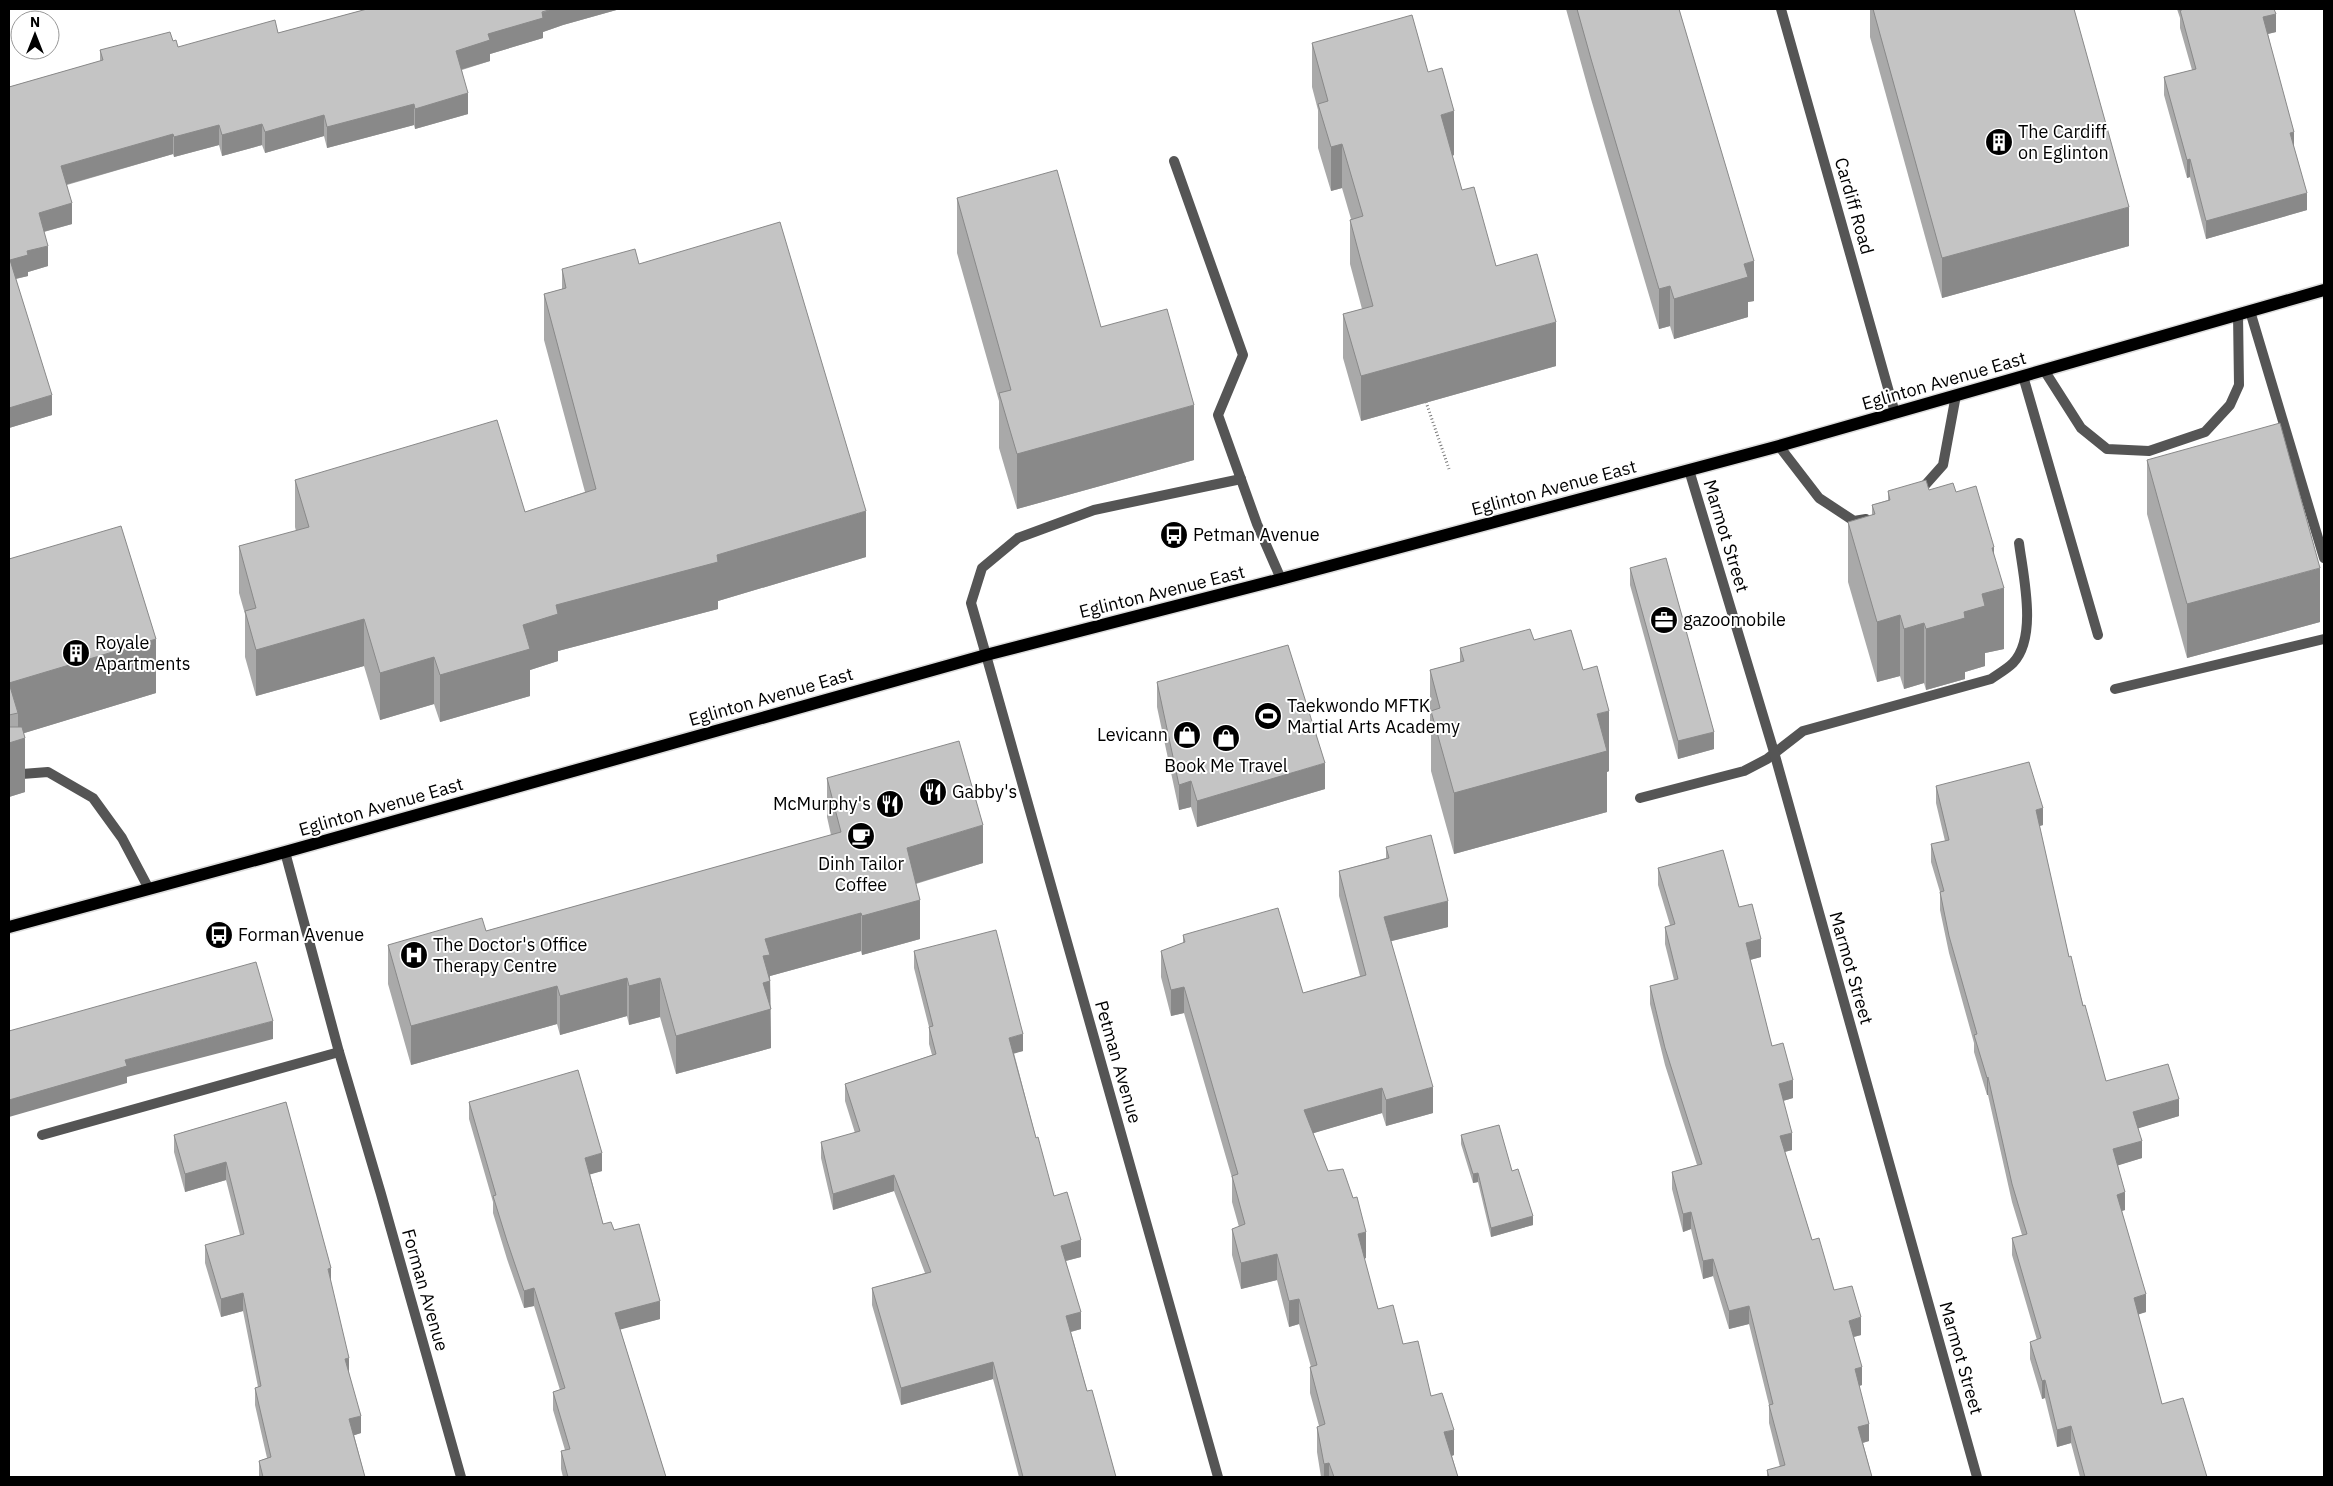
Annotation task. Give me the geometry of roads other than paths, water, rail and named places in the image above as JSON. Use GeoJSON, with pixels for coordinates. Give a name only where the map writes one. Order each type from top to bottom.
{"type":"FeatureCollection","features":[{"type":"Feature","properties":{"kind":"main road","name":"Eglinton Avenue East"},"geometry":{"type":"LineString","coordinates":[[9,928],[986,655],[1281,580],[1779,446],[2324,290]]}},
{"type":"Feature","properties":{"kind":"street","name":"Cardiff Road"},"geometry":{"type":"LineString","coordinates":[[1781,9],[1895,412]]}},
{"type":"Feature","properties":{"kind":"street"},"geometry":{"type":"LineString","coordinates":[[1174,161],[1243,355],[1218,416],[1257,524],[1281,580]]}},
{"type":"Feature","properties":{"kind":"street"},"geometry":{"type":"LineString","coordinates":[[2044,370],[2082,428],[2107,448],[2149,452],[2205,432],[2230,405],[2239,385],[2244,312]]}},
{"type":"Feature","properties":{"kind":"street"},"geometry":{"type":"LineString","coordinates":[[2244,312],[2324,558]]}},
{"type":"Feature","properties":{"kind":"street"},"geometry":{"type":"LineString","coordinates":[[2023,376],[2098,635]]}},
{"type":"Feature","properties":{"kind":"street"},"geometry":{"type":"LineString","coordinates":[[1915,497],[1943,465],[1956,395]]}},
{"type":"Feature","properties":{"kind":"street"},"geometry":{"type":"LineString","coordinates":[[1779,446],[1819,498],[1854,521],[1877,518]]}},
{"type":"Feature","properties":{"kind":"street","name":"Marmot Street"},"geometry":{"type":"LineString","coordinates":[[1689,470],[1774,752],[1977,1477]]}},
{"type":"Feature","properties":{"kind":"street","name":"Petman Avenue"},"geometry":{"type":"LineString","coordinates":[[1218,1477],[971,603],[982,568],[1018,538],[1094,510],[1241,479]]}},
{"type":"Feature","properties":{"kind":"street"},"geometry":{"type":"LineString","coordinates":[[1640,798],[1744,771],[1767,759],[1803,731],[1991,679],[2014,663],[2022,649],[2029,612],[2018,543]]}},
{"type":"Feature","properties":{"kind":"street"},"geometry":{"type":"LineString","coordinates":[[2115,689],[2324,639]]}},
{"type":"Feature","properties":{"kind":"street"},"geometry":{"type":"LineString","coordinates":[[9,775],[48,772],[93,798],[122,838],[149,889]]}},
{"type":"Feature","properties":{"kind":"street","name":"Forman Avenue"},"geometry":{"type":"LineString","coordinates":[[285,852],[338,1052],[381,1194],[461,1477]]}},
{"type":"Feature","properties":{"kind":"street"},"geometry":{"type":"LineString","coordinates":[[42,1136],[338,1052]]}},
{"type":"Feature","properties":{"kind":"place","name":"The Cardiff on Eglinton"},"geometry":{"type":"Point","coordinates":[1999,142]}},
{"type":"Feature","properties":{"kind":"place","name":"Petman Avenue"},"geometry":{"type":"Point","coordinates":[1174,535]}},
{"type":"Feature","properties":{"kind":"place","name":"gazoomobile"},"geometry":{"type":"Point","coordinates":[1664,620]}},
{"type":"Feature","properties":{"kind":"place","name":"Royale Apartments"},"geometry":{"type":"Point","coordinates":[76,653]}},
{"type":"Feature","properties":{"kind":"place","name":"Taekwondo MFTK Martial Arts Academy"},"geometry":{"type":"Point","coordinates":[1268,716]}},
{"type":"Feature","properties":{"kind":"place","name":"Levicann"},"geometry":{"type":"Point","coordinates":[1187,735]}},
{"type":"Feature","properties":{"kind":"place","name":"Book Me Travel"},"geometry":{"type":"Point","coordinates":[1226,738]}},
{"type":"Feature","properties":{"kind":"place","name":"Gabby's"},"geometry":{"type":"Point","coordinates":[933,792]}},
{"type":"Feature","properties":{"kind":"place","name":"McMurphy's"},"geometry":{"type":"Point","coordinates":[890,804]}},
{"type":"Feature","properties":{"kind":"place","name":"Dinh Tailor Coffee"},"geometry":{"type":"Point","coordinates":[861,836]}},
{"type":"Feature","properties":{"kind":"place","name":"Forman Avenue"},"geometry":{"type":"Point","coordinates":[219,935]}},
{"type":"Feature","properties":{"kind":"place","name":"The Doctor's Office Therapy Centre"},"geometry":{"type":"Point","coordinates":[414,955]}}]}
